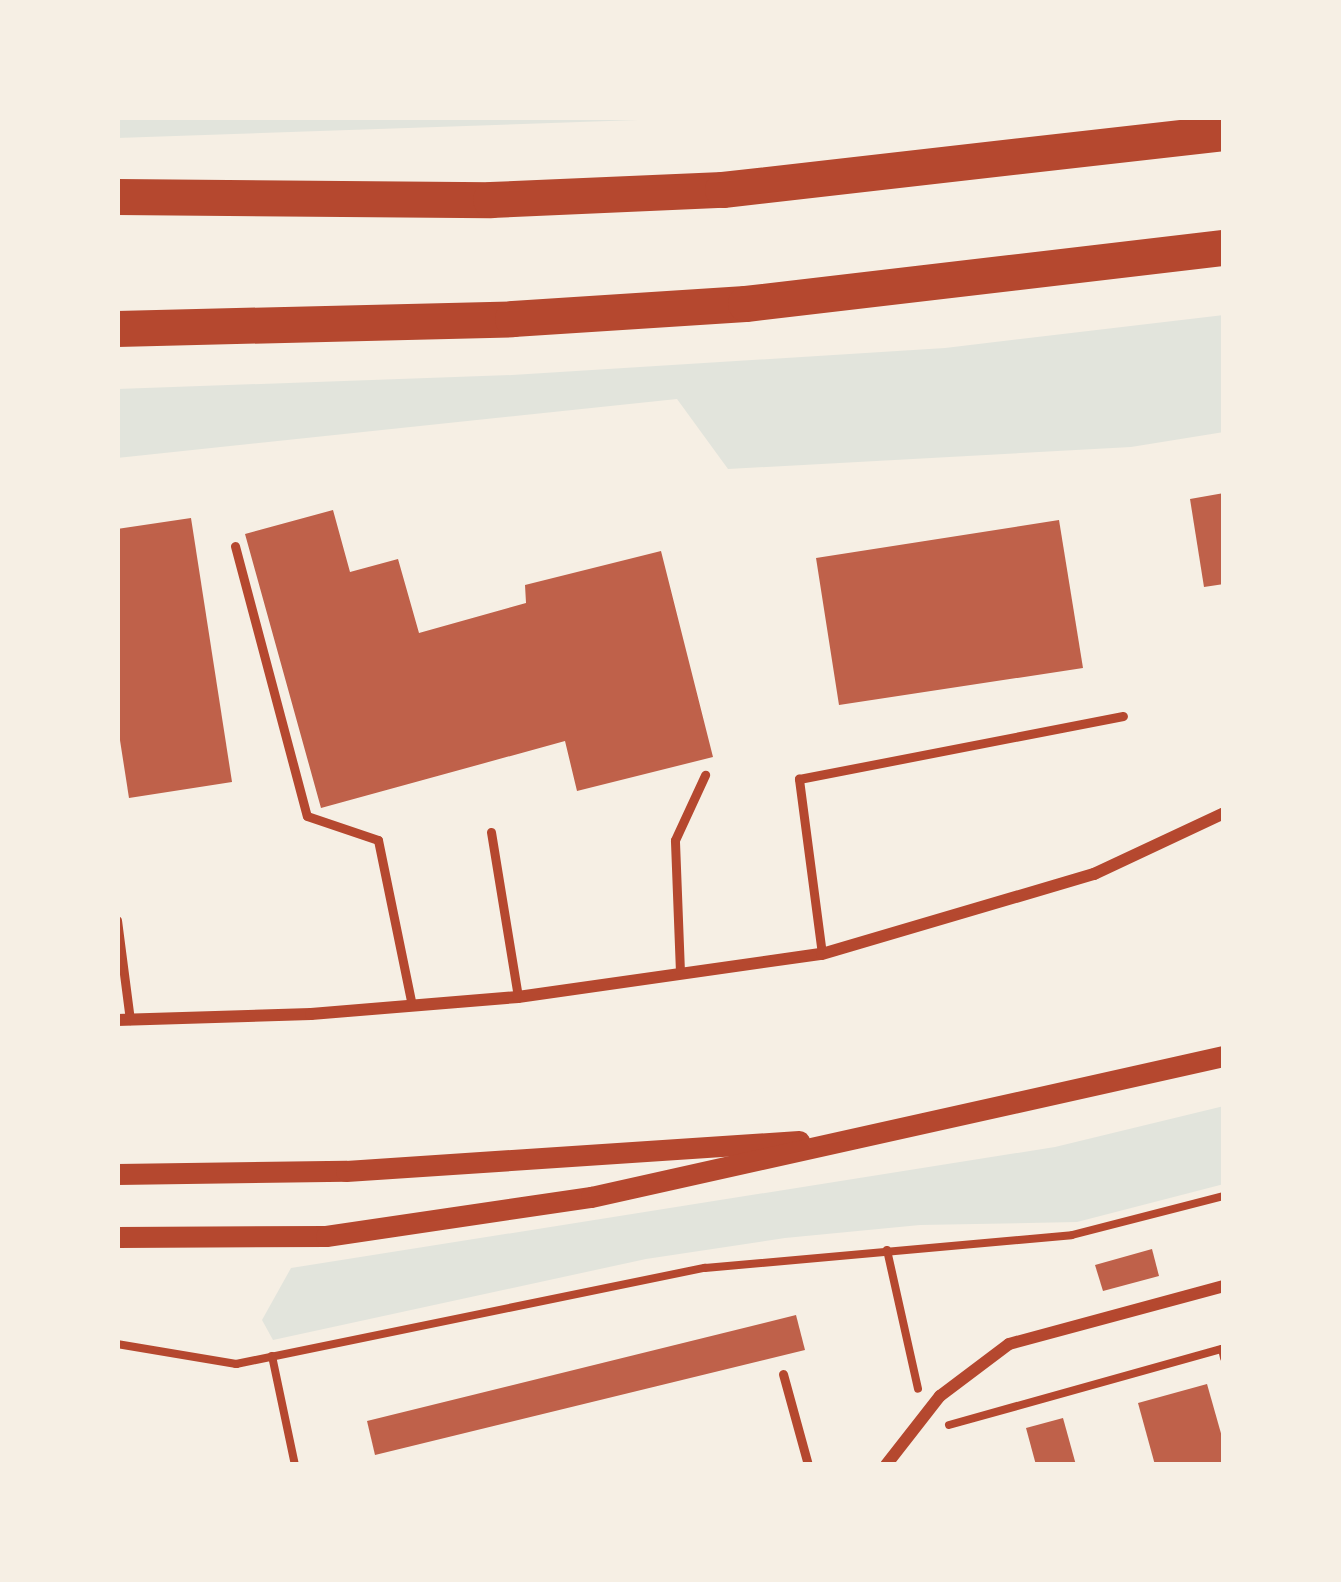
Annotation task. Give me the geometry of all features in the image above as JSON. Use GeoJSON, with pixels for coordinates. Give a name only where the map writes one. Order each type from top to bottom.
{"type":"FeatureCollection","features":[{"type":"Feature","properties":{"kind":"highway"},"geometry":{"type":"LineString","coordinates":[[117,219],[723,190],[1224,133]]}},
{"type":"Feature","properties":{"kind":"highway"},"geometry":{"type":"LineString","coordinates":[[117,197],[491,200]]}},
{"type":"Feature","properties":{"kind":"highway"},"geometry":{"type":"LineString","coordinates":[[117,344],[746,304],[1224,248]]}},
{"type":"Feature","properties":{"kind":"highway"},"geometry":{"type":"LineString","coordinates":[[117,329],[513,319]]}},
{"type":"Feature","properties":{"kind":"street"},"geometry":{"type":"LineString","coordinates":[[123,1020],[518,997],[823,954],[1094,874],[1224,813]]}},
{"type":"Feature","properties":{"kind":"street"},"geometry":{"type":"LineString","coordinates":[[117,1237],[326,1235],[591,1197],[1224,1056]]}},
{"type":"Feature","properties":{"kind":"street"},"geometry":{"type":"LineString","coordinates":[[117,1174],[346,1171],[484,1158],[860,1138]]}},
{"type":"Feature","properties":{"kind":"street"},"geometry":{"type":"LineString","coordinates":[[886,1465],[922,1426],[940,1396],[1009,1344],[1224,1286]]}},
{"type":"Feature","properties":{"kind":"lane"},"geometry":{"type":"LineString","coordinates":[[235,546],[307,816],[378,840],[412,1005]]}},
{"type":"Feature","properties":{"kind":"lane"},"geometry":{"type":"LineString","coordinates":[[823,954],[799,779],[1123,716]]}},
{"type":"Feature","properties":{"kind":"lane"},"geometry":{"type":"LineString","coordinates":[[680,972],[675,840],[705,775]]}},
{"type":"Feature","properties":{"kind":"lane"},"geometry":{"type":"LineString","coordinates":[[491,832],[518,997]]}},
{"type":"Feature","properties":{"kind":"lane"},"geometry":{"type":"LineString","coordinates":[[117,920],[123,1020]]}},
{"type":"Feature","properties":{"kind":"lane"},"geometry":{"type":"LineString","coordinates":[[783,1374],[808,1465]]}},
{"type":"Feature","properties":{"kind":"path"},"geometry":{"type":"LineString","coordinates":[[117,1344],[236,1364],[705,1268],[1072,1235],[1224,1196]]}},
{"type":"Feature","properties":{"kind":"path"},"geometry":{"type":"LineString","coordinates":[[887,1250],[926,1462],[947,1425],[1223,1352]]}},
{"type":"Feature","properties":{"kind":"path"},"geometry":{"type":"LineString","coordinates":[[272,1356],[295,1465]]}},
{"type":"Feature","properties":{"kind":"shaded area"},"geometry":{"type":"Polygon","coordinates":[[[117,117],[724,117],[117,138],[117,117]]]}},
{"type":"Feature","properties":{"kind":"shaded area"},"geometry":{"type":"Polygon","coordinates":[[[1224,315],[1224,432],[1131,447],[728,469],[677,399],[117,458],[117,389],[512,375],[945,348],[1224,315]]]}},
{"type":"Feature","properties":{"kind":"shaded area"},"geometry":{"type":"Polygon","coordinates":[[[1224,1106],[1224,1184],[1077,1222],[920,1225],[785,1238],[646,1259],[273,1340],[262,1320],[291,1268],[1055,1147],[1224,1106]]]}},
{"type":"Feature","properties":{"kind":"building"},"geometry":{"type":"Polygon","coordinates":[[[1224,493],[1224,584],[1204,587],[1190,499],[1224,493]]]}},
{"type":"Feature","properties":{"kind":"building"},"geometry":{"type":"Polygon","coordinates":[[[333,510],[350,572],[398,559],[419,633],[526,603],[525,585],[661,551],[713,757],[577,791],[565,741],[321,808],[245,534],[333,510]]]}},
{"type":"Feature","properties":{"kind":"building"},"geometry":{"type":"Polygon","coordinates":[[[191,518],[232,782],[129,798],[117,721],[117,529],[191,518]]]}},
{"type":"Feature","properties":{"kind":"building"},"geometry":{"type":"Polygon","coordinates":[[[1059,520],[1083,668],[839,705],[816,558],[1059,520]]]}},
{"type":"Feature","properties":{"kind":"building"},"geometry":{"type":"Polygon","coordinates":[[[1152,1249],[1159,1276],[1103,1291],[1095,1265],[1152,1249]]]}},
{"type":"Feature","properties":{"kind":"building"},"geometry":{"type":"Polygon","coordinates":[[[796,1315],[805,1350],[375,1455],[367,1421],[796,1315]]]}},
{"type":"Feature","properties":{"kind":"building"},"geometry":{"type":"Polygon","coordinates":[[[1207,1384],[1224,1444],[1224,1465],[1155,1465],[1138,1403],[1207,1384]]]}},
{"type":"Feature","properties":{"kind":"building"},"geometry":{"type":"Polygon","coordinates":[[[1063,1418],[1076,1465],[1036,1465],[1026,1428],[1063,1418]]]}}]}
